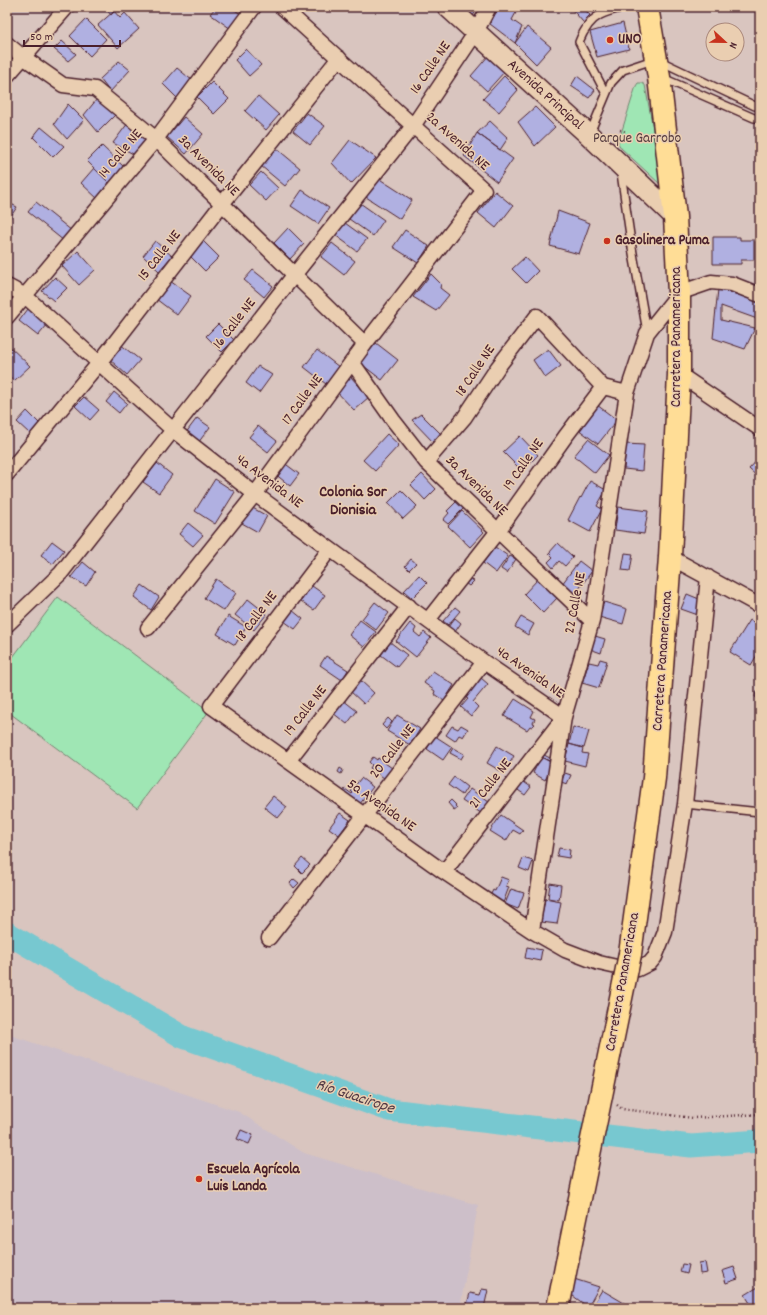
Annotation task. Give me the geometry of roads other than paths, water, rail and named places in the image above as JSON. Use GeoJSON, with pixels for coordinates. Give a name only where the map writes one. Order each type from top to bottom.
{"type":"FeatureCollection","features":[{"type":"Feature","properties":{"kind":"highway","name":"Carretera Panamericana"},"geometry":{"type":"LineString","coordinates":[[558,1308],[630,954],[654,778],[670,557],[679,374],[679,293],[675,217],[658,68],[647,7]]}},
{"type":"Feature","properties":{"kind":"street"},"geometry":{"type":"LineString","coordinates":[[7,76],[67,7]]}},
{"type":"Feature","properties":{"kind":"street","name":"14 Calle NE"},"geometry":{"type":"LineString","coordinates":[[7,317],[156,139],[254,7]]}},
{"type":"Feature","properties":{"kind":"street","name":"2a Avenida NE"},"geometry":{"type":"LineString","coordinates":[[282,7],[484,190]]}},
{"type":"Feature","properties":{"kind":"street","name":"Avenida Principal"},"geometry":{"type":"LineString","coordinates":[[448,7],[589,135],[675,217]]}},
{"type":"Feature","properties":{"kind":"street","name":"16 Calle NE"},"geometry":{"type":"LineString","coordinates":[[7,625],[61,573],[413,126],[476,32],[489,7]]}},
{"type":"Feature","properties":{"kind":"street","name":"3a Avenida NE"},"geometry":{"type":"LineString","coordinates":[[7,44],[63,85],[95,89],[156,139],[365,344]]}},
{"type":"Feature","properties":{"kind":"street","name":"15 Calle NE"},"geometry":{"type":"LineString","coordinates":[[7,474],[99,363],[222,204],[339,58]]}},
{"type":"Feature","properties":{"kind":"street","name":"17 Calle NE"},"geometry":{"type":"LineString","coordinates":[[148,628],[255,494],[365,344],[484,190]]}},
{"type":"Feature","properties":{"kind":"street"},"geometry":{"type":"LineString","coordinates":[[679,293],[711,282],[732,284],[760,295]]}},
{"type":"Feature","properties":{"kind":"street","name":"4a Avenida NE"},"geometry":{"type":"LineString","coordinates":[[7,286],[24,295],[173,430],[255,494],[484,662],[564,717]]}},
{"type":"Feature","properties":{"kind":"street","name":"22 Calle NE"},"geometry":{"type":"LineString","coordinates":[[532,931],[564,717],[592,621],[627,392],[647,333],[679,293]]}},
{"type":"Feature","properties":{"kind":"street","name":"18 Calle NE"},"geometry":{"type":"LineString","coordinates":[[426,462],[464,418],[498,367],[537,316],[603,387]]}},
{"type":"Feature","properties":{"kind":"street","name":"3a Avenida NE"},"geometry":{"type":"LineString","coordinates":[[352,362],[393,420],[426,462],[592,621]]}},
{"type":"Feature","properties":{"kind":"street"},"geometry":{"type":"LineString","coordinates":[[679,374],[760,428]]}},
{"type":"Feature","properties":{"kind":"street"},"geometry":{"type":"LineString","coordinates":[[603,387],[627,392]]}},
{"type":"Feature","properties":{"kind":"street","name":"19 Calle NE"},"geometry":{"type":"LineString","coordinates":[[428,620],[498,532],[565,437],[603,387]]}},
{"type":"Feature","properties":{"kind":"street","name":"18 Calle NE"},"geometry":{"type":"LineString","coordinates":[[211,706],[330,549]]}},
{"type":"Feature","properties":{"kind":"street"},"geometry":{"type":"LineString","coordinates":[[670,557],[760,606]]}},
{"type":"Feature","properties":{"kind":"street","name":"5a Avenida NE"},"geometry":{"type":"LineString","coordinates":[[211,706],[444,872],[532,931],[565,950],[599,963],[630,970],[638,969],[650,963],[659,950],[665,932],[686,804],[708,577]]}},
{"type":"Feature","properties":{"kind":"street","name":"19 Calle NE"},"geometry":{"type":"LineString","coordinates":[[288,761],[409,606]]}},
{"type":"Feature","properties":{"kind":"street","name":"20 Calle NE"},"geometry":{"type":"LineString","coordinates":[[269,938],[484,662]]}},
{"type":"Feature","properties":{"kind":"street","name":"21 Calle NE"},"geometry":{"type":"LineString","coordinates":[[444,872],[564,717]]}},
{"type":"Feature","properties":{"kind":"lane"},"geometry":{"type":"LineString","coordinates":[[606,94],[579,42],[582,34],[591,22],[600,15],[625,7]]}},
{"type":"Feature","properties":{"kind":"lane"},"geometry":{"type":"LineString","coordinates":[[658,68],[754,118],[760,118]]}},
{"type":"Feature","properties":{"kind":"lane"},"geometry":{"type":"LineString","coordinates":[[589,135],[610,83],[623,70],[658,68],[755,106],[760,105]]}},
{"type":"Feature","properties":{"kind":"lane"},"geometry":{"type":"LineString","coordinates":[[621,166],[631,242],[647,333]]}},
{"type":"Feature","properties":{"kind":"lane"},"geometry":{"type":"LineString","coordinates":[[686,804],[760,812]]}},
{"type":"Feature","properties":{"kind":"waterway","name":"Río Guacirope"},"geometry":{"type":"LineString","coordinates":[[7,933],[183,1037],[389,1110],[691,1146],[760,1141]]}},
{"type":"Feature","properties":{"kind":"place","name":"UNO"},"geometry":{"type":"Point","coordinates":[610,40]}},
{"type":"Feature","properties":{"kind":"place","name":"Gasolinera Puma"},"geometry":{"type":"Point","coordinates":[607,241]}},
{"type":"Feature","properties":{"kind":"place","name":"Escuela Agrícola Luis Landa"},"geometry":{"type":"Point","coordinates":[199,1179]}},
{"type":"Feature","properties":{"kind":"district","name":"Colonia Sor Dionisia"},"geometry":{"type":"Point","coordinates":[353,501]}},
{"type":"Feature","properties":{"kind":"park label","name":"Parque Garrobo"},"geometry":{"type":"Point","coordinates":[637,139]}}]}
